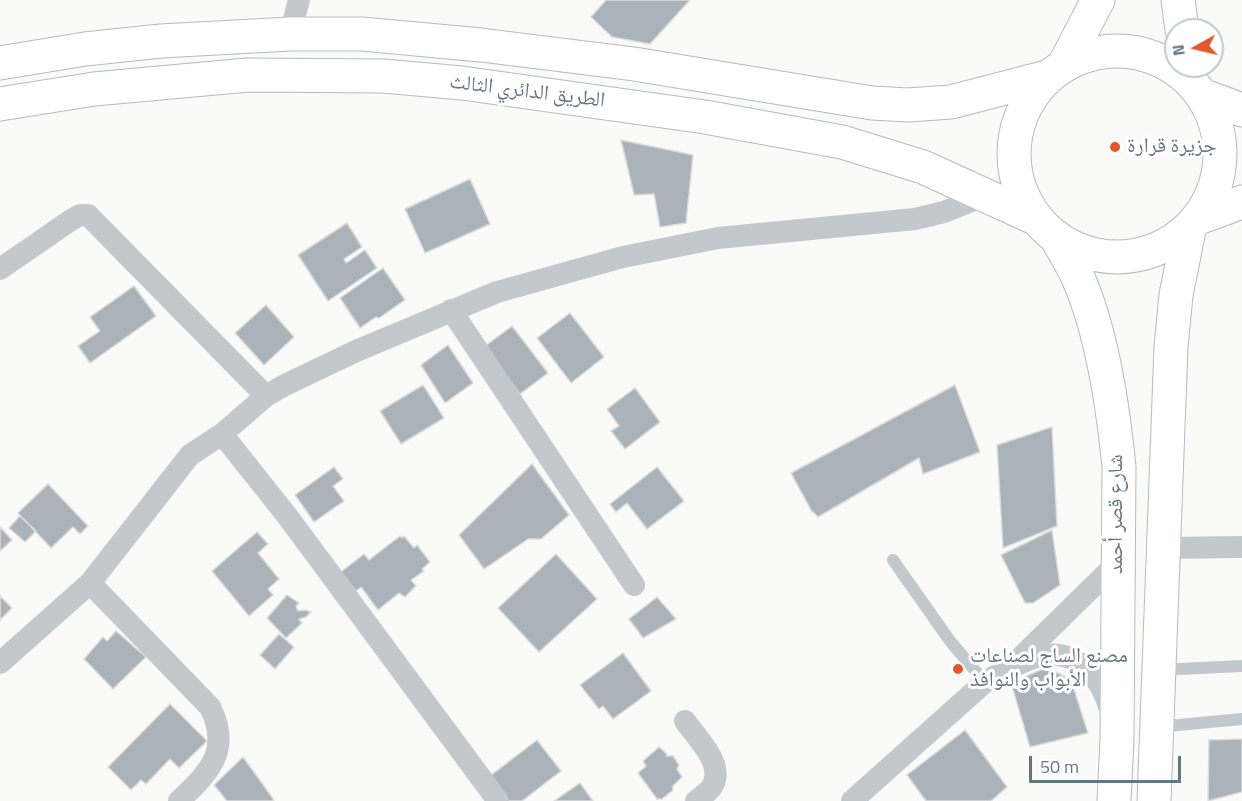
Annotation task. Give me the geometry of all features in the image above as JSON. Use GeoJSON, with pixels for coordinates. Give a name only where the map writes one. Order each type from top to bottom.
{"type":"FeatureCollection","features":[{"type":"Feature","properties":{"kind":"main road"},"geometry":{"type":"LineString","coordinates":[[1098,0],[1055,71],[1028,102],[1016,131],[1014,162],[1021,192],[1046,228],[1088,254],[1124,258],[1159,250],[1195,223],[1242,202]]}},
{"type":"Feature","properties":{"kind":"main road"},"geometry":{"type":"LineString","coordinates":[[1178,0],[1180,18]]}},
{"type":"Feature","properties":{"kind":"main road","name":"الطريق الدائري الثالث"},"geometry":{"type":"LineString","coordinates":[[0,63],[85,49],[161,41],[290,34],[362,34],[481,45],[634,64],[872,103],[908,105],[951,102],[1055,71]]}},
{"type":"Feature","properties":{"kind":"main road"},"geometry":{"type":"LineString","coordinates":[[1055,71],[1090,53],[1118,50],[1146,53],[1172,65],[1242,111]]}},
{"type":"Feature","properties":{"kind":"main road","name":"الطريق الدائري الثالث"},"geometry":{"type":"LineString","coordinates":[[0,104],[94,89],[248,75],[383,76],[462,84],[634,106],[842,142],[898,158],[986,195],[1046,228]]}},
{"type":"Feature","properties":{"kind":"main road"},"geometry":{"type":"LineString","coordinates":[[1154,801],[1171,346],[1176,295],[1195,223],[1219,178],[1220,136],[1196,82]]}},
{"type":"Feature","properties":{"kind":"main road","name":"شارع قصر أحمد"},"geometry":{"type":"LineString","coordinates":[[1046,228],[1074,271],[1088,304],[1111,401],[1119,467],[1117,739],[1114,801]]}},
{"type":"Feature","properties":{"kind":"street"},"geometry":{"type":"LineString","coordinates":[[290,34],[299,0]]}},
{"type":"Feature","properties":{"kind":"street"},"geometry":{"type":"LineString","coordinates":[[0,663],[90,583],[190,455],[222,434],[266,396],[356,351],[496,292],[676,245],[718,238],[915,219],[944,212],[986,195]]}},
{"type":"Feature","properties":{"kind":"street"},"geometry":{"type":"LineString","coordinates":[[0,269],[71,220],[80,215],[88,215],[266,396]]}},
{"type":"Feature","properties":{"kind":"street"},"geometry":{"type":"LineString","coordinates":[[451,310],[634,585]]}},
{"type":"Feature","properties":{"kind":"street"},"geometry":{"type":"LineString","coordinates":[[222,434],[288,517],[498,801]]}},
{"type":"Feature","properties":{"kind":"street"},"geometry":{"type":"LineString","coordinates":[[1163,548],[1242,547]]}},
{"type":"Feature","properties":{"kind":"street"},"geometry":{"type":"LineString","coordinates":[[1011,667],[1117,563]]}},
{"type":"Feature","properties":{"kind":"street"},"geometry":{"type":"LineString","coordinates":[[90,583],[210,707],[217,720],[220,735],[218,754],[213,765],[179,801]]}},
{"type":"Feature","properties":{"kind":"street"},"geometry":{"type":"LineString","coordinates":[[852,801],[985,682],[1011,667],[1037,657],[1048,655],[1072,659],[1088,668],[1104,691],[1117,739]]}},
{"type":"Feature","properties":{"kind":"street"},"geometry":{"type":"LineString","coordinates":[[685,721],[713,760],[715,770],[712,787],[696,801]]}},
{"type":"Feature","properties":{"kind":"lane"},"geometry":{"type":"LineString","coordinates":[[892,560],[951,641],[985,682]]}},
{"type":"Feature","properties":{"kind":"lane"},"geometry":{"type":"LineString","coordinates":[[1159,670],[1242,666]]}},
{"type":"Feature","properties":{"kind":"lane"},"geometry":{"type":"LineString","coordinates":[[1156,728],[1242,719]]}},
{"type":"Feature","properties":{"kind":"building"},"geometry":{"type":"Polygon","coordinates":[[[606,0],[690,0],[650,44],[612,37],[591,17],[606,0]]]}},
{"type":"Feature","properties":{"kind":"building"},"geometry":{"type":"Polygon","coordinates":[[[621,140],[693,155],[686,223],[660,227],[654,194],[634,195],[621,140]]]}},
{"type":"Feature","properties":{"kind":"building"},"geometry":{"type":"Polygon","coordinates":[[[470,179],[490,224],[425,253],[405,209],[470,179]]]}},
{"type":"Feature","properties":{"kind":"building"},"geometry":{"type":"Polygon","coordinates":[[[347,223],[362,247],[344,259],[346,263],[365,250],[377,268],[328,301],[298,255],[347,223]]]}},
{"type":"Feature","properties":{"kind":"building"},"geometry":{"type":"Polygon","coordinates":[[[383,268],[405,300],[360,328],[340,298],[383,268]]]}},
{"type":"Feature","properties":{"kind":"building"},"geometry":{"type":"Polygon","coordinates":[[[134,286],[156,316],[90,363],[78,346],[100,331],[90,317],[134,286]]]}},
{"type":"Feature","properties":{"kind":"building"},"geometry":{"type":"Polygon","coordinates":[[[266,305],[294,337],[264,365],[235,333],[266,305]]]}},
{"type":"Feature","properties":{"kind":"building"},"geometry":{"type":"Polygon","coordinates":[[[570,313],[604,357],[571,383],[537,338],[570,313]]]}},
{"type":"Feature","properties":{"kind":"building"},"geometry":{"type":"Polygon","coordinates":[[[512,326],[548,373],[520,394],[484,347],[512,326]]]}},
{"type":"Feature","properties":{"kind":"building"},"geometry":{"type":"Polygon","coordinates":[[[448,345],[473,383],[445,403],[421,365],[448,345]]]}},
{"type":"Feature","properties":{"kind":"building"},"geometry":{"type":"Polygon","coordinates":[[[423,385],[444,418],[401,444],[380,411],[423,385]]]}},
{"type":"Feature","properties":{"kind":"building"},"geometry":{"type":"Polygon","coordinates":[[[955,385],[980,452],[923,474],[919,458],[818,517],[811,510],[791,473],[955,385]]]}},
{"type":"Feature","properties":{"kind":"building"},"geometry":{"type":"Polygon","coordinates":[[[635,388],[660,422],[625,449],[611,431],[619,426],[607,409],[635,388]]]}},
{"type":"Feature","properties":{"kind":"building"},"geometry":{"type":"Polygon","coordinates":[[[1052,427],[1057,526],[1003,548],[997,445],[1052,427]]]}},
{"type":"Feature","properties":{"kind":"building"},"geometry":{"type":"Polygon","coordinates":[[[532,464],[569,515],[541,539],[528,539],[484,569],[459,535],[532,464]]]}},
{"type":"Feature","properties":{"kind":"building"},"geometry":{"type":"Polygon","coordinates":[[[334,467],[343,479],[333,486],[344,501],[314,522],[295,495],[334,467]]]}},
{"type":"Feature","properties":{"kind":"building"},"geometry":{"type":"Polygon","coordinates":[[[657,467],[684,501],[647,529],[627,503],[616,512],[610,504],[657,467]]]}},
{"type":"Feature","properties":{"kind":"building"},"geometry":{"type":"Polygon","coordinates":[[[48,484],[88,526],[80,534],[73,527],[51,548],[18,513],[48,484]]]}},
{"type":"Feature","properties":{"kind":"building"},"geometry":{"type":"Polygon","coordinates":[[[20,516],[36,531],[25,542],[9,528],[20,516]]]}},
{"type":"Feature","properties":{"kind":"building"},"geometry":{"type":"Polygon","coordinates":[[[0,527],[12,540],[0,551],[0,527]]]}},
{"type":"Feature","properties":{"kind":"building"},"geometry":{"type":"Polygon","coordinates":[[[1052,530],[1060,585],[1033,603],[1025,603],[1001,555],[1052,530]]]}},
{"type":"Feature","properties":{"kind":"building"},"geometry":{"type":"Polygon","coordinates":[[[257,532],[268,544],[258,553],[279,579],[268,589],[273,595],[249,616],[212,571],[257,532]]]}},
{"type":"Feature","properties":{"kind":"building"},"geometry":{"type":"Polygon","coordinates":[[[400,536],[402,538],[404,536],[414,548],[417,545],[430,562],[422,569],[424,571],[411,580],[416,586],[405,597],[399,593],[378,610],[361,587],[356,591],[341,572],[364,554],[369,560],[400,536]]]}},
{"type":"Feature","properties":{"kind":"building"},"geometry":{"type":"Polygon","coordinates":[[[556,554],[597,599],[539,652],[498,608],[556,554]]]}},
{"type":"Feature","properties":{"kind":"building"},"geometry":{"type":"Polygon","coordinates":[[[287,595],[299,603],[296,606],[298,611],[311,612],[299,619],[302,623],[286,638],[267,618],[287,595]]]}},
{"type":"Feature","properties":{"kind":"building"},"geometry":{"type":"Polygon","coordinates":[[[0,596],[12,608],[0,620],[0,596]]]}},
{"type":"Feature","properties":{"kind":"building"},"geometry":{"type":"Polygon","coordinates":[[[657,597],[676,619],[643,638],[629,619],[657,597]]]}},
{"type":"Feature","properties":{"kind":"building"},"geometry":{"type":"Polygon","coordinates":[[[116,631],[146,657],[113,689],[84,659],[103,637],[107,641],[116,631]]]}},
{"type":"Feature","properties":{"kind":"building"},"geometry":{"type":"Polygon","coordinates":[[[279,634],[294,647],[275,669],[260,655],[279,634]]]}},
{"type":"Feature","properties":{"kind":"building"},"geometry":{"type":"Polygon","coordinates":[[[623,653],[651,691],[613,719],[603,706],[599,709],[580,685],[623,653]]]}},
{"type":"Feature","properties":{"kind":"building"},"geometry":{"type":"Polygon","coordinates":[[[1047,667],[1071,680],[1088,733],[1030,747],[1011,683],[1047,667]]]}},
{"type":"Feature","properties":{"kind":"building"},"geometry":{"type":"Polygon","coordinates":[[[170,704],[207,741],[179,768],[170,759],[146,784],[141,780],[131,790],[108,767],[170,704]]]}},
{"type":"Feature","properties":{"kind":"building"},"geometry":{"type":"Polygon","coordinates":[[[965,730],[1007,787],[991,801],[926,801],[907,775],[965,730]]]}},
{"type":"Feature","properties":{"kind":"building"},"geometry":{"type":"Polygon","coordinates":[[[1242,739],[1242,792],[1208,801],[1209,740],[1242,739]]]}},
{"type":"Feature","properties":{"kind":"building"},"geometry":{"type":"Polygon","coordinates":[[[537,740],[561,771],[522,801],[509,801],[490,776],[537,740]]]}},
{"type":"Feature","properties":{"kind":"building"},"geometry":{"type":"Polygon","coordinates":[[[659,747],[667,754],[666,756],[673,756],[679,765],[677,769],[682,777],[672,787],[673,790],[662,799],[657,799],[638,773],[646,766],[643,761],[659,747]]]}},
{"type":"Feature","properties":{"kind":"building"},"geometry":{"type":"Polygon","coordinates":[[[243,757],[274,800],[227,801],[214,785],[243,757]]]}},
{"type":"Feature","properties":{"kind":"building"},"geometry":{"type":"Polygon","coordinates":[[[580,783],[593,801],[554,801],[580,783]]]}},
{"type":"Feature","properties":{"kind":"place","name":"جزيرة قرارة"},"geometry":{"type":"Point","coordinates":[1115,147]}},
{"type":"Feature","properties":{"kind":"place","name":"مصنع الساج لصناعات الأبواب والنوافذ"},"geometry":{"type":"Point","coordinates":[958,669]}}]}
